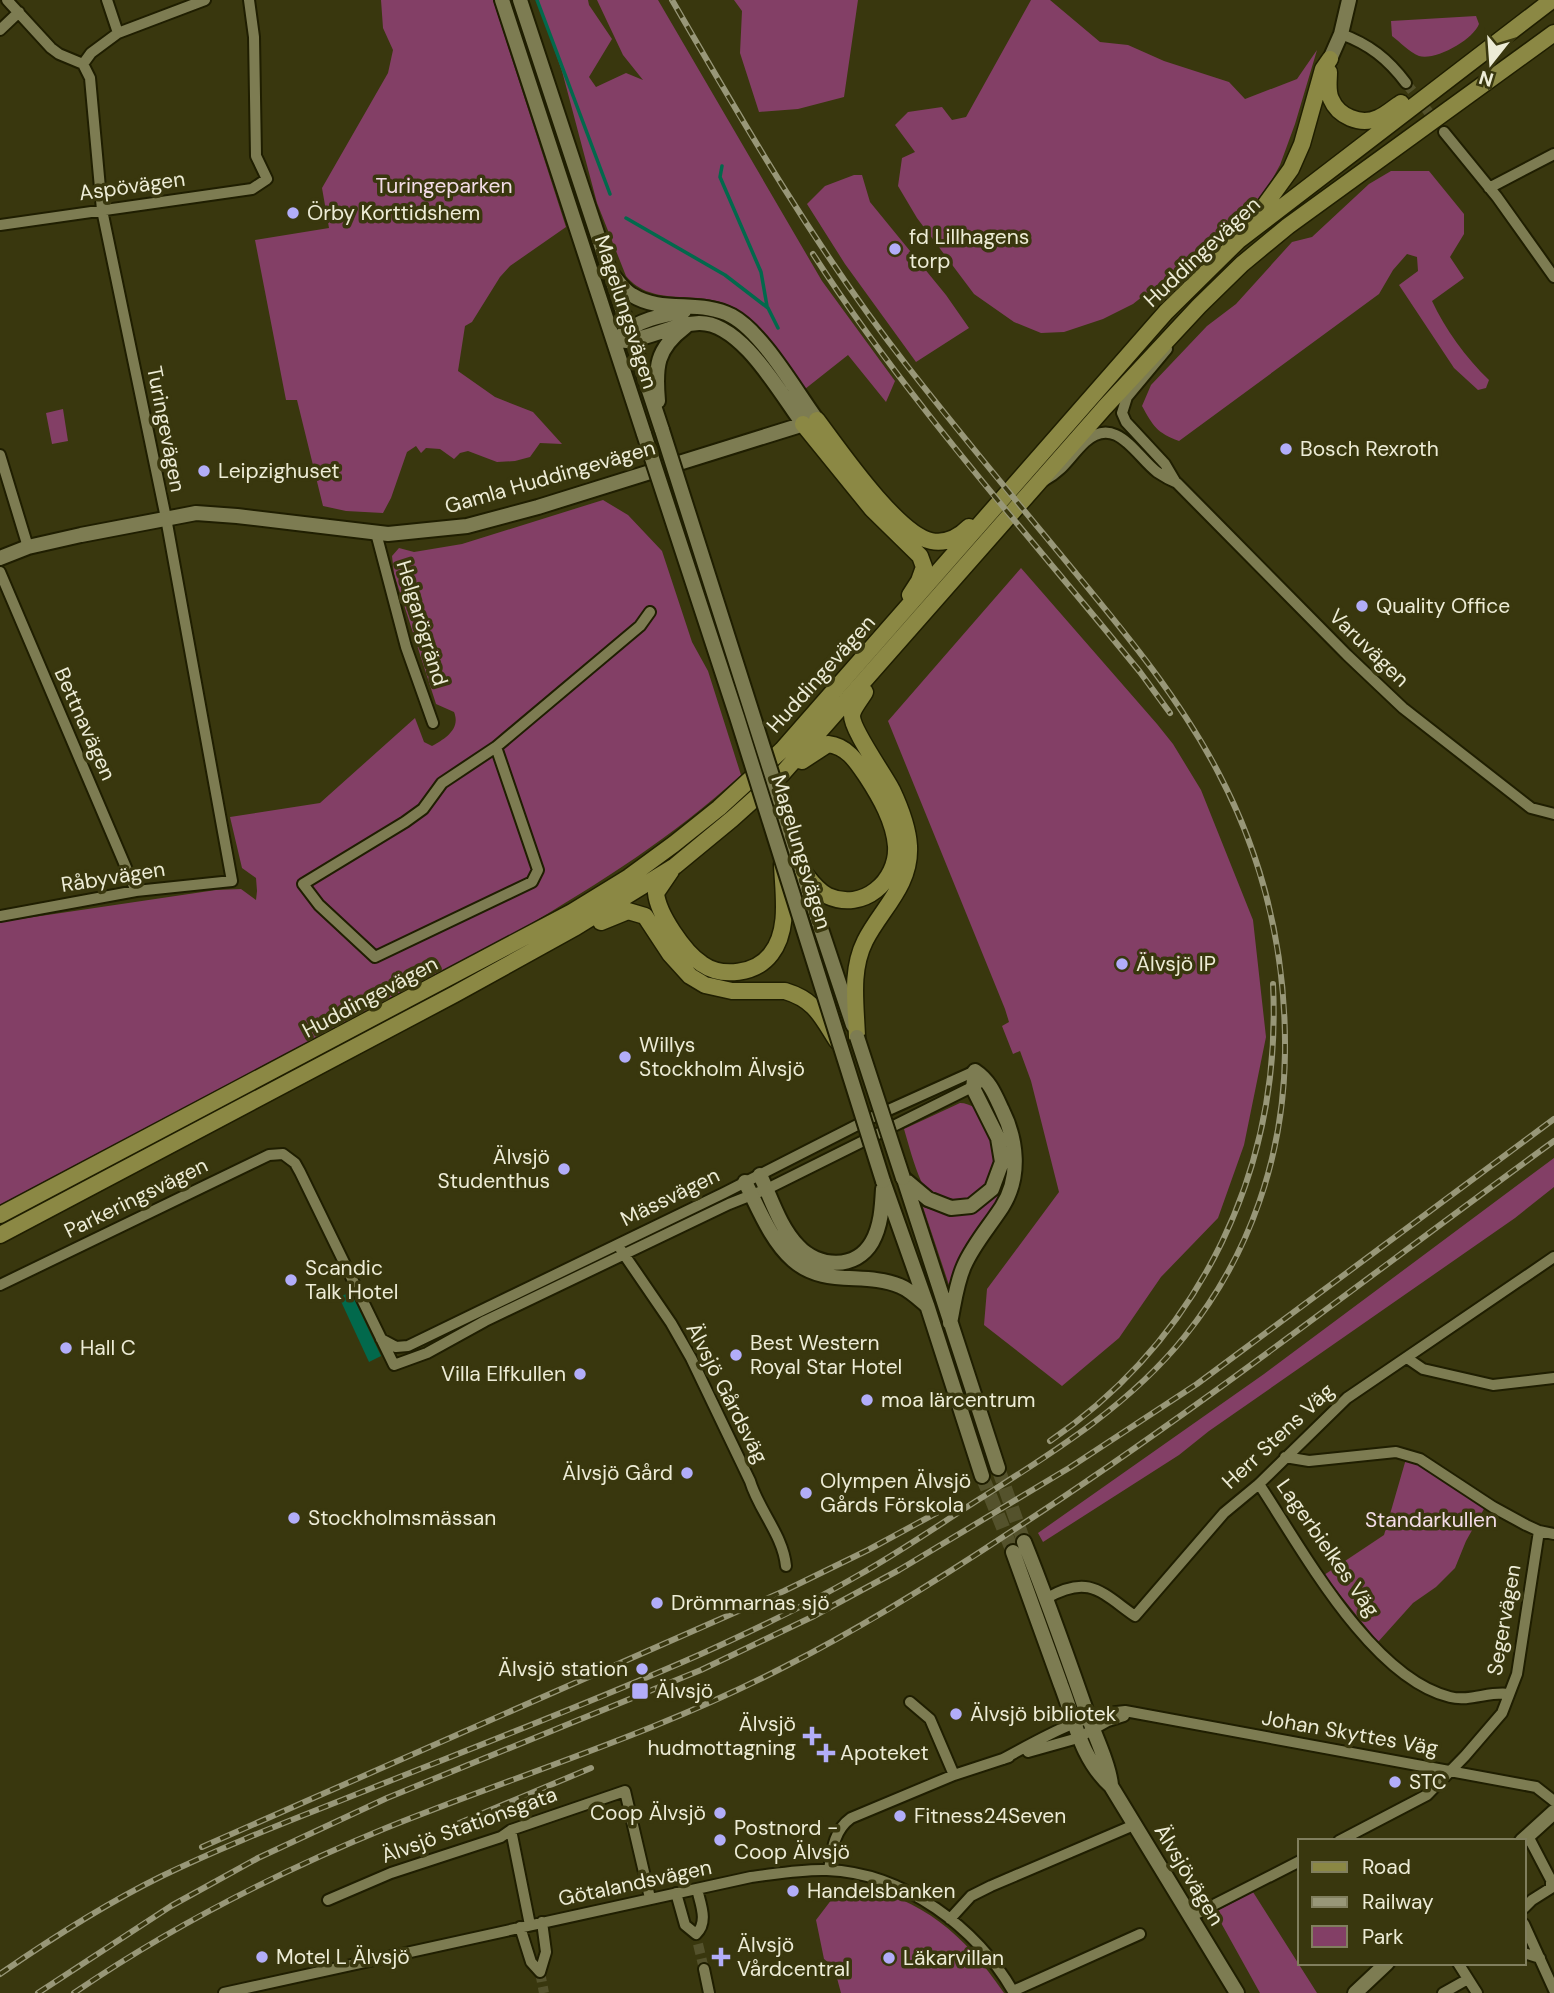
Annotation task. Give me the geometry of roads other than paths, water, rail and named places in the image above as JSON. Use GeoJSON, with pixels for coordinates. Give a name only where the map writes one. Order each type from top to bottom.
{"type":"FeatureCollection","features":[{"type":"Feature","properties":{"kind":"main road","name":"Magelungsvägen"},"geometry":{"type":"LineString","coordinates":[[502,0],[782,859],[883,1181],[927,1305],[982,1476]]}},
{"type":"Feature","properties":{"kind":"main road","name":"Magelungsvägen"},"geometry":{"type":"LineString","coordinates":[[520,0],[631,334],[802,870],[998,1468]]}},
{"type":"Feature","properties":{"kind":"main road"},"geometry":{"type":"LineString","coordinates":[[1238,241],[1291,169],[1302,144],[1323,69],[1341,34],[1349,0]]}},
{"type":"Feature","properties":{"kind":"main road","name":"Huddingevägen"},"geometry":{"type":"LineString","coordinates":[[0,1215],[514,945],[629,877],[719,808],[773,759],[1166,312],[1238,241],[1552,0]]}},
{"type":"Feature","properties":{"kind":"main road","name":"Huddingevägen"},"geometry":{"type":"LineString","coordinates":[[0,1236],[455,994],[576,927],[675,866],[782,774],[1105,407],[1242,264],[1288,226],[1554,33]]}},
{"type":"Feature","properties":{"kind":"main road"},"geometry":{"type":"LineString","coordinates":[[1330,59],[1331,100],[1343,114],[1357,120],[1378,118],[1426,85],[1451,76]]}},
{"type":"Feature","properties":{"kind":"main road"},"geometry":{"type":"LineString","coordinates":[[610,272],[621,286],[638,298],[663,305],[709,308],[735,318],[753,333],[810,422],[872,509],[920,556],[923,567],[919,581],[858,664]]}},
{"type":"Feature","properties":{"kind":"main road"},"geometry":{"type":"LineString","coordinates":[[614,342],[673,313],[709,308]]}},
{"type":"Feature","properties":{"kind":"main road"},"geometry":{"type":"LineString","coordinates":[[631,334],[711,324],[722,328],[739,340],[862,481],[907,527],[932,542],[959,537],[1059,425],[1079,411]]}},
{"type":"Feature","properties":{"kind":"main road"},"geometry":{"type":"LineString","coordinates":[[662,430],[657,362],[669,341],[686,326]]}},
{"type":"Feature","properties":{"kind":"main road","name":"Gamla Huddingevägen"},"geometry":{"type":"LineString","coordinates":[[0,558],[28,547],[196,513],[376,533],[414,533],[467,526],[538,507],[810,422]]}},
{"type":"Feature","properties":{"kind":"main road"},"geometry":{"type":"LineString","coordinates":[[802,870],[818,891],[842,900],[858,900],[877,892],[902,861],[909,847],[906,827],[892,791],[853,726],[852,713],[889,654]]}},
{"type":"Feature","properties":{"kind":"main road"},"geometry":{"type":"LineString","coordinates":[[782,774],[828,744],[843,748],[857,761],[881,799],[902,861],[901,887],[864,942],[859,959],[855,979],[857,1037]]}},
{"type":"Feature","properties":{"kind":"main road"},"geometry":{"type":"LineString","coordinates":[[455,994],[477,990],[614,914],[628,911],[645,916],[677,951],[702,964],[728,973],[759,965],[771,954],[780,936],[784,915],[782,859]]}},
{"type":"Feature","properties":{"kind":"main road"},"geometry":{"type":"LineString","coordinates":[[675,866],[656,893],[657,906],[690,976],[705,985],[732,990],[785,991],[805,998],[815,1006],[839,1044]]}},
{"type":"Feature","properties":{"kind":"main road"},"geometry":{"type":"LineString","coordinates":[[903,1178],[928,1199],[951,1208],[971,1206],[992,1189],[1002,1162],[998,1138],[973,1088],[981,1075],[1009,1124],[1015,1141],[1014,1170],[1004,1204],[963,1267],[950,1323]]}},
{"type":"Feature","properties":{"kind":"main road"},"geometry":{"type":"LineString","coordinates":[[760,1175],[787,1231],[797,1245],[814,1259],[827,1263],[856,1258],[872,1242],[878,1228],[883,1181]]}},
{"type":"Feature","properties":{"kind":"main road"},"geometry":{"type":"LineString","coordinates":[[748,1188],[780,1245],[792,1259],[809,1271],[834,1278],[888,1283],[908,1290],[927,1305]]}},
{"type":"Feature","properties":{"kind":"main road"},"geometry":{"type":"LineString","coordinates":[[1076,1731],[1019,1547],[1047,1598],[1091,1725]]}},
{"type":"Feature","properties":{"kind":"main road","name":"Älvsjövägen"},"geometry":{"type":"LineString","coordinates":[[1091,1725],[1110,1774],[1111,1786]]}},
{"type":"Feature","properties":{"kind":"main road","name":"Älvsjövägen"},"geometry":{"type":"LineString","coordinates":[[1076,1731],[1102,1778],[1111,1786],[1234,1991]]}},
{"type":"Feature","properties":{"kind":"main road"},"geometry":{"type":"LineString","coordinates":[[1525,1838],[1554,1812]]}},
{"type":"Feature","properties":{"kind":"main road"},"geometry":{"type":"LineString","coordinates":[[1355,1993],[1385,1965]]}},
{"type":"Feature","properties":{"kind":"street"},"geometry":{"type":"LineString","coordinates":[[7,0],[51,48],[83,64],[91,53],[118,33],[205,0]]}},
{"type":"Feature","properties":{"kind":"street"},"geometry":{"type":"LineString","coordinates":[[107,0],[118,33]]}},
{"type":"Feature","properties":{"kind":"street","name":"Aspövägen"},"geometry":{"type":"LineString","coordinates":[[0,225],[252,189],[267,179],[256,156],[254,37],[249,0]]}},
{"type":"Feature","properties":{"kind":"street"},"geometry":{"type":"LineString","coordinates":[[0,30],[19,12]]}},
{"type":"Feature","properties":{"kind":"street"},"geometry":{"type":"LineString","coordinates":[[1341,34],[1356,39],[1381,54],[1406,83]]}},
{"type":"Feature","properties":{"kind":"street","name":"Turingevägen"},"geometry":{"type":"LineString","coordinates":[[83,64],[90,78],[102,210],[166,518],[232,881]]}},
{"type":"Feature","properties":{"kind":"street"},"geometry":{"type":"LineString","coordinates":[[1444,132],[1554,277]]}},
{"type":"Feature","properties":{"kind":"street"},"geometry":{"type":"LineString","coordinates":[[1489,188],[1554,154]]}},
{"type":"Feature","properties":{"kind":"street","name":"Varuvägen"},"geometry":{"type":"LineString","coordinates":[[1188,318],[1163,356],[1127,397],[1122,413],[1126,422],[1165,464],[1177,483],[1403,708],[1531,808],[1554,814]]}},
{"type":"Feature","properties":{"kind":"street","name":"Varuvägen"},"geometry":{"type":"LineString","coordinates":[[1041,482],[1059,472],[1085,442],[1096,435],[1106,433],[1127,441],[1157,472],[1177,483]]}},
{"type":"Feature","properties":{"kind":"street"},"geometry":{"type":"LineString","coordinates":[[0,455],[28,547]]}},
{"type":"Feature","properties":{"kind":"street","name":"Helgarögränd"},"geometry":{"type":"LineString","coordinates":[[376,533],[407,647],[433,723]]}},
{"type":"Feature","properties":{"kind":"street","name":"Bettnavägen"},"geometry":{"type":"LineString","coordinates":[[0,572],[136,891]]}},
{"type":"Feature","properties":{"kind":"street"},"geometry":{"type":"LineString","coordinates":[[496,747],[538,870],[532,882],[375,957],[319,905],[303,884],[423,809],[442,783],[496,747],[640,626],[650,612]]}},
{"type":"Feature","properties":{"kind":"street","name":"Råbyvägen"},"geometry":{"type":"LineString","coordinates":[[0,916],[136,891],[232,881]]}},
{"type":"Feature","properties":{"kind":"street","name":"Mässvägen"},"geometry":{"type":"LineString","coordinates":[[381,1339],[394,1365],[427,1353],[485,1321],[625,1255],[748,1188],[760,1175],[873,1117],[981,1075]]}},
{"type":"Feature","properties":{"kind":"street","name":"Mässvägen"},"geometry":{"type":"LineString","coordinates":[[381,1339],[396,1347],[408,1346],[618,1244],[748,1188],[767,1189],[973,1088]]}},
{"type":"Feature","properties":{"kind":"street","name":"Parkeringsvägen"},"geometry":{"type":"LineString","coordinates":[[0,1285],[269,1155],[283,1154],[289,1157],[300,1171],[381,1339]]}},
{"type":"Feature","properties":{"kind":"street","name":"Älvsjö Gårdsväg"},"geometry":{"type":"LineString","coordinates":[[618,1244],[671,1323],[691,1359],[750,1481],[754,1495],[773,1526],[785,1554],[786,1566]]}},
{"type":"Feature","properties":{"kind":"street","name":"Herr Stens Väg"},"geometry":{"type":"LineString","coordinates":[[1047,1598],[1056,1592],[1086,1585],[1097,1588],[1135,1616],[1224,1513],[1259,1484],[1347,1398],[1554,1256]]}},
{"type":"Feature","properties":{"kind":"street"},"geometry":{"type":"LineString","coordinates":[[1406,1358],[1423,1369],[1493,1385],[1554,1378]]}},
{"type":"Feature","properties":{"kind":"street"},"geometry":{"type":"LineString","coordinates":[[1285,1457],[1309,1461],[1396,1452],[1420,1459],[1493,1507],[1539,1531],[1554,1534]]}},
{"type":"Feature","properties":{"kind":"street","name":"Lagerbielkes Väg"},"geometry":{"type":"LineString","coordinates":[[1259,1484],[1342,1609],[1392,1665],[1418,1685],[1450,1697],[1462,1699],[1491,1693],[1509,1694]]}},
{"type":"Feature","properties":{"kind":"street","name":"Segervägen"},"geometry":{"type":"LineString","coordinates":[[1343,1839],[1427,1795],[1502,1713],[1517,1674],[1539,1531]]}},
{"type":"Feature","properties":{"kind":"street"},"geometry":{"type":"LineString","coordinates":[[910,1702],[930,1719],[954,1775]]}},
{"type":"Feature","properties":{"kind":"street","name":"Johan Skyttes Väg"},"geometry":{"type":"LineString","coordinates":[[829,1870],[832,1850],[842,1824],[851,1818],[954,1775],[1091,1725],[1114,1712],[1134,1713],[1452,1770],[1536,1787],[1554,1801]]}},
{"type":"Feature","properties":{"kind":"street","name":"Älvsjö Stationsgata"},"geometry":{"type":"LineString","coordinates":[[328,1900],[391,1873],[501,1837],[511,1830],[625,1791],[650,1899]]}},
{"type":"Feature","properties":{"kind":"street"},"geometry":{"type":"LineString","coordinates":[[950,1919],[971,1896],[1134,1825]]}},
{"type":"Feature","properties":{"kind":"street"},"geometry":{"type":"LineString","coordinates":[[511,1830],[531,1962],[540,1972],[546,1952],[542,1922]]}},
{"type":"Feature","properties":{"kind":"street"},"geometry":{"type":"LineString","coordinates":[[1526,1840],[1551,1880],[1551,1888],[1526,1906]]}},
{"type":"Feature","properties":{"kind":"street"},"geometry":{"type":"LineString","coordinates":[[1189,1917],[1298,1862]]}},
{"type":"Feature","properties":{"kind":"street","name":"Götalandsvägen"},"geometry":{"type":"LineString","coordinates":[[224,1993],[267,1989],[287,1979],[542,1922],[751,1877],[805,1870],[829,1870],[883,1882],[913,1895],[950,1919],[989,1956],[1014,1992]]}},
{"type":"Feature","properties":{"kind":"street"},"geometry":{"type":"LineString","coordinates":[[676,1893],[685,1925],[697,1939],[703,1921],[696,1889]]}},
{"type":"Feature","properties":{"kind":"street"},"geometry":{"type":"LineString","coordinates":[[1526,1928],[1554,1990]]}},
{"type":"Feature","properties":{"kind":"street"},"geometry":{"type":"LineString","coordinates":[[1014,1992],[1140,1934]]}},
{"type":"Feature","properties":{"kind":"street"},"geometry":{"type":"LineString","coordinates":[[1526,1954],[1540,1958]]}},
{"type":"Feature","properties":{"kind":"street"},"geometry":{"type":"LineString","coordinates":[[1459,1965],[1477,1993]]}},
{"type":"Feature","properties":{"kind":"street"},"geometry":{"type":"LineString","coordinates":[[704,1969],[709,1993]]}},
{"type":"Feature","properties":{"kind":"street"},"geometry":{"type":"LineString","coordinates":[[287,1979],[290,1993]]}},
{"type":"Feature","properties":{"kind":"street"},"geometry":{"type":"LineString","coordinates":[[1443,1993],[1468,1979]]}},
{"type":"Feature","properties":{"kind":"waterway"},"geometry":{"type":"LineString","coordinates":[[537,0],[610,194]]}},
{"type":"Feature","properties":{"kind":"waterway"},"geometry":{"type":"LineString","coordinates":[[722,166],[720,177],[761,272],[767,306]]}},
{"type":"Feature","properties":{"kind":"waterway"},"geometry":{"type":"LineString","coordinates":[[626,218],[725,275],[768,308],[778,328]]}},
{"type":"Feature","properties":{"kind":"tunnel"},"geometry":{"type":"LineString","coordinates":[[1406,83],[1444,132]]}},
{"type":"Feature","properties":{"kind":"tunnel"},"geometry":{"type":"LineString","coordinates":[[998,1468],[1024,1542]]}},
{"type":"Feature","properties":{"kind":"tunnel"},"geometry":{"type":"LineString","coordinates":[[982,1476],[1013,1552]]}},
{"type":"Feature","properties":{"kind":"tunnel"},"geometry":{"type":"LineString","coordinates":[[698,1944],[704,1969]]}},
{"type":"Feature","properties":{"kind":"tunnel"},"geometry":{"type":"LineString","coordinates":[[540,1972],[544,1993]]}},
{"type":"Feature","properties":{"kind":"railway"},"geometry":{"type":"LineString","coordinates":[[0,1974],[99,1910],[188,1864],[701,1654],[800,1607],[889,1557],[1036,1463],[1090,1425],[1141,1384],[1164,1361],[1208,1305],[1228,1272],[1259,1203],[1278,1129],[1283,1091],[1285,1052],[1281,980],[1260,873],[1234,805],[1218,772],[1187,719],[1151,668],[928,393],[843,279],[755,141],[672,0]]}},
{"type":"Feature","properties":{"kind":"railway"},"geometry":{"type":"LineString","coordinates":[[813,254],[929,416],[1140,672],[1170,713]]}},
{"type":"Feature","properties":{"kind":"railway"},"geometry":{"type":"LineString","coordinates":[[1050,1441],[1104,1399],[1150,1351],[1190,1299],[1222,1242],[1246,1182],[1263,1118],[1272,1052],[1273,984]]}},
{"type":"Feature","properties":{"kind":"railway"},"geometry":{"type":"LineString","coordinates":[[38,1993],[171,1906],[258,1858],[387,1798],[701,1670],[812,1617],[899,1570],[1069,1468],[1197,1384],[1554,1119]]}},
{"type":"Feature","properties":{"kind":"railway"},"geometry":{"type":"LineString","coordinates":[[74,1993],[187,1923],[305,1863],[436,1808],[688,1712],[786,1666],[874,1618],[987,1547],[1153,1436],[1554,1141]]}},
{"type":"Feature","properties":{"kind":"railway"},"geometry":{"type":"LineString","coordinates":[[202,1847],[784,1591],[953,1504]]}},
{"type":"Feature","properties":{"kind":"railway"},"geometry":{"type":"LineString","coordinates":[[445,1829],[591,1768]]}},
{"type":"Feature","properties":{"kind":"place","name":"Örby Korttidshem"},"geometry":{"type":"Point","coordinates":[293,213]}},
{"type":"Feature","properties":{"kind":"place","name":"fd Lillhagens torp"},"geometry":{"type":"Point","coordinates":[895,249]}},
{"type":"Feature","properties":{"kind":"place","name":"Bosch Rexroth"},"geometry":{"type":"Point","coordinates":[1286,449]}},
{"type":"Feature","properties":{"kind":"place","name":"Leipzighuset"},"geometry":{"type":"Point","coordinates":[204,471]}},
{"type":"Feature","properties":{"kind":"place","name":"Quality Office"},"geometry":{"type":"Point","coordinates":[1362,606]}},
{"type":"Feature","properties":{"kind":"place","name":"Älvsjö IP"},"geometry":{"type":"Point","coordinates":[1122,964]}},
{"type":"Feature","properties":{"kind":"place","name":"Willys Stockholm Älvsjö"},"geometry":{"type":"Point","coordinates":[625,1057]}},
{"type":"Feature","properties":{"kind":"place","name":"Älvsjö Studenthus"},"geometry":{"type":"Point","coordinates":[564,1169]}},
{"type":"Feature","properties":{"kind":"place","name":"Scandic Talk Hotel"},"geometry":{"type":"Point","coordinates":[291,1280]}},
{"type":"Feature","properties":{"kind":"place","name":"Hall C"},"geometry":{"type":"Point","coordinates":[66,1348]}},
{"type":"Feature","properties":{"kind":"place","name":"Best Western Royal Star Hotel"},"geometry":{"type":"Point","coordinates":[736,1355]}},
{"type":"Feature","properties":{"kind":"place","name":"Villa Elfkullen"},"geometry":{"type":"Point","coordinates":[580,1374]}},
{"type":"Feature","properties":{"kind":"place","name":"moa lärcentrum"},"geometry":{"type":"Point","coordinates":[867,1400]}},
{"type":"Feature","properties":{"kind":"place","name":"Älvsjö Gård"},"geometry":{"type":"Point","coordinates":[687,1473]}},
{"type":"Feature","properties":{"kind":"place","name":"Olympen Älvsjö Gårds Förskola"},"geometry":{"type":"Point","coordinates":[806,1493]}},
{"type":"Feature","properties":{"kind":"place","name":"Stockholmsmässan"},"geometry":{"type":"Point","coordinates":[294,1518]}},
{"type":"Feature","properties":{"kind":"place","name":"Drömmarnas sjö"},"geometry":{"type":"Point","coordinates":[657,1603]}},
{"type":"Feature","properties":{"kind":"place","name":"Älvsjö station"},"geometry":{"type":"Point","coordinates":[642,1669]}},
{"type":"Feature","properties":{"kind":"place","name":"Älvsjö"},"geometry":{"type":"Point","coordinates":[640,1691]}},
{"type":"Feature","properties":{"kind":"place","name":"Älvsjö bibliotek"},"geometry":{"type":"Point","coordinates":[956,1714]}},
{"type":"Feature","properties":{"kind":"place","name":"Älvsjö hudmottagning"},"geometry":{"type":"Point","coordinates":[812,1736]}},
{"type":"Feature","properties":{"kind":"place","name":"Apoteket"},"geometry":{"type":"Point","coordinates":[826,1753]}},
{"type":"Feature","properties":{"kind":"place","name":"STC"},"geometry":{"type":"Point","coordinates":[1395,1782]}},
{"type":"Feature","properties":{"kind":"place","name":"Coop Älvsjö"},"geometry":{"type":"Point","coordinates":[720,1813]}},
{"type":"Feature","properties":{"kind":"place","name":"Fitness24Seven"},"geometry":{"type":"Point","coordinates":[900,1816]}},
{"type":"Feature","properties":{"kind":"place","name":"Postnord - Coop Älvsjö"},"geometry":{"type":"Point","coordinates":[720,1840]}},
{"type":"Feature","properties":{"kind":"place","name":"Handelsbanken"},"geometry":{"type":"Point","coordinates":[793,1891]}},
{"type":"Feature","properties":{"kind":"place","name":"Motel L Älvsjö"},"geometry":{"type":"Point","coordinates":[262,1957]}},
{"type":"Feature","properties":{"kind":"place","name":"Älvsjö Vårdcentral"},"geometry":{"type":"Point","coordinates":[721,1957]}},
{"type":"Feature","properties":{"kind":"place","name":"Läkarvillan"},"geometry":{"type":"Point","coordinates":[889,1958]}},
{"type":"Feature","properties":{"kind":"park label","name":"Turingeparken"},"geometry":{"type":"Point","coordinates":[444,186]}},
{"type":"Feature","properties":{"kind":"park label","name":"Standarkullen"},"geometry":{"type":"Point","coordinates":[1431,1520]}}]}
